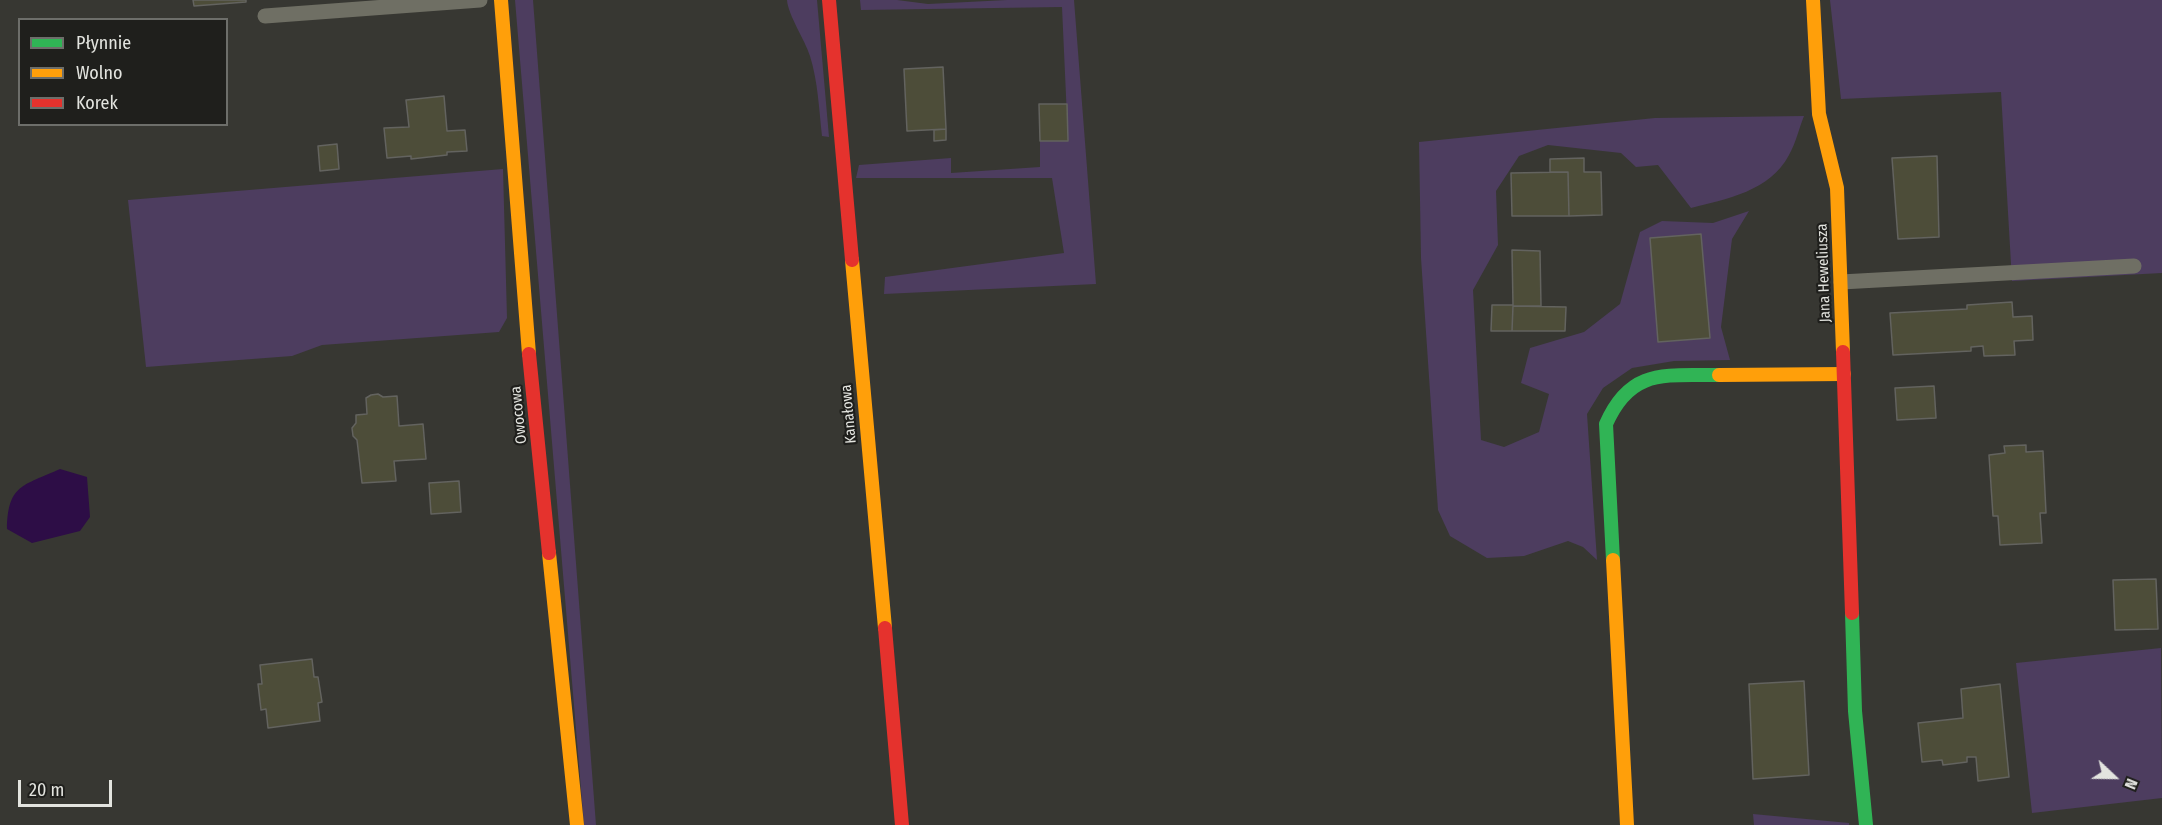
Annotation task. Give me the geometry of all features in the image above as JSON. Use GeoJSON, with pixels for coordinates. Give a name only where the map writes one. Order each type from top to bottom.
{"type":"FeatureCollection","features":[{"type":"Feature","properties":{"kind":"street","name":"Owocowa"},"geometry":{"type":"LineString","coordinates":[[501,0],[529,358],[578,825]]}},
{"type":"Feature","properties":{"kind":"street","name":"Kanałowa"},"geometry":{"type":"LineString","coordinates":[[829,0],[902,825]]}},
{"type":"Feature","properties":{"kind":"street","name":"Jana Heweliusza"},"geometry":{"type":"LineString","coordinates":[[1813,0],[1819,114],[1837,188],[1855,711],[1866,825]]}},
{"type":"Feature","properties":{"kind":"street"},"geometry":{"type":"LineString","coordinates":[[1627,825],[1606,424],[1613,405],[1626,390],[1640,380],[1659,376],[1844,374]]}},
{"type":"Feature","properties":{"kind":"lane"},"geometry":{"type":"LineString","coordinates":[[265,16],[480,0]]}},
{"type":"Feature","properties":{"kind":"lane"},"geometry":{"type":"LineString","coordinates":[[1841,282],[2134,266]]}},
{"type":"Feature","properties":{"kind":"shaded area"},"geometry":{"type":"Polygon","coordinates":[[[515,0],[533,0],[596,825],[584,825],[515,0]]]}},
{"type":"Feature","properties":{"kind":"shaded area"},"geometry":{"type":"Polygon","coordinates":[[[787,0],[817,0],[829,137],[822,136],[813,66],[790,13],[787,0]]]}},
{"type":"Feature","properties":{"kind":"shaded area"},"geometry":{"type":"Polygon","coordinates":[[[860,0],[897,0],[928,4],[1007,0],[1074,0],[1096,284],[884,294],[885,277],[1064,253],[1052,178],[856,178],[859,165],[951,158],[951,173],[1040,167],[1040,141],[1068,140],[1062,7],[861,10],[860,0]]]}},
{"type":"Feature","properties":{"kind":"shaded area"},"geometry":{"type":"Polygon","coordinates":[[[1830,0],[2162,0],[2162,273],[2012,281],[2001,92],[1841,99],[1830,0]]]}},
{"type":"Feature","properties":{"kind":"shaded area"},"geometry":{"type":"Polygon","coordinates":[[[1804,116],[1794,146],[1781,167],[1771,177],[1746,192],[1691,208],[1658,165],[1636,167],[1621,153],[1548,145],[1519,156],[1496,191],[1498,245],[1473,290],[1481,440],[1504,447],[1539,432],[1549,394],[1521,383],[1530,348],[1584,332],[1620,304],[1640,232],[1662,221],[1713,223],[1749,211],[1732,239],[1721,327],[1730,360],[1674,361],[1632,368],[1603,388],[1587,414],[1597,560],[1583,547],[1568,541],[1524,556],[1487,558],[1450,536],[1438,510],[1421,258],[1419,142],[1655,118],[1804,116]]]}},
{"type":"Feature","properties":{"kind":"shaded area"},"geometry":{"type":"Polygon","coordinates":[[[503,169],[507,318],[499,332],[322,345],[292,356],[146,367],[128,200],[503,169]]]}},
{"type":"Feature","properties":{"kind":"shaded area"},"geometry":{"type":"Polygon","coordinates":[[[60,469],[87,477],[90,517],[80,531],[32,543],[7,529],[10,503],[20,488],[60,469]]]}},
{"type":"Feature","properties":{"kind":"shaded area"},"geometry":{"type":"Polygon","coordinates":[[[2161,648],[2162,798],[2032,813],[2016,663],[2161,648]]]}},
{"type":"Feature","properties":{"kind":"shaded area"},"geometry":{"type":"Polygon","coordinates":[[[1753,814],[1849,823],[1849,825],[1754,825],[1753,814]]]}},
{"type":"Feature","properties":{"kind":"building"},"geometry":{"type":"Polygon","coordinates":[[[193,0],[246,0],[246,2],[194,6],[193,0]]]}},
{"type":"Feature","properties":{"kind":"building"},"geometry":{"type":"Polygon","coordinates":[[[943,67],[946,129],[907,131],[904,69],[943,67]]]}},
{"type":"Feature","properties":{"kind":"building"},"geometry":{"type":"Polygon","coordinates":[[[444,96],[447,131],[465,130],[467,151],[447,152],[447,155],[411,159],[411,156],[387,158],[384,128],[409,127],[406,100],[444,96]]]}},
{"type":"Feature","properties":{"kind":"building"},"geometry":{"type":"Polygon","coordinates":[[[1039,104],[1067,104],[1068,141],[1040,141],[1039,104]]]}},
{"type":"Feature","properties":{"kind":"building"},"geometry":{"type":"Polygon","coordinates":[[[946,129],[946,140],[934,141],[934,130],[946,129]]]}},
{"type":"Feature","properties":{"kind":"building"},"geometry":{"type":"Polygon","coordinates":[[[337,144],[339,169],[320,171],[318,146],[337,144]]]}},
{"type":"Feature","properties":{"kind":"building"},"geometry":{"type":"Polygon","coordinates":[[[1937,156],[1939,237],[1898,239],[1892,158],[1937,156]]]}},
{"type":"Feature","properties":{"kind":"building"},"geometry":{"type":"Polygon","coordinates":[[[1584,158],[1584,172],[1601,172],[1602,215],[1569,216],[1568,172],[1550,172],[1550,159],[1584,158]]]}},
{"type":"Feature","properties":{"kind":"building"},"geometry":{"type":"Polygon","coordinates":[[[1568,172],[1569,216],[1512,216],[1511,173],[1568,172]]]}},
{"type":"Feature","properties":{"kind":"building"},"geometry":{"type":"Polygon","coordinates":[[[1701,234],[1710,338],[1658,342],[1650,238],[1701,234]]]}},
{"type":"Feature","properties":{"kind":"building"},"geometry":{"type":"Polygon","coordinates":[[[1512,250],[1540,251],[1541,306],[1513,306],[1512,250]]]}},
{"type":"Feature","properties":{"kind":"building"},"geometry":{"type":"Polygon","coordinates":[[[2012,302],[2013,317],[2032,316],[2033,340],[2014,341],[2015,355],[1984,356],[1983,346],[1971,347],[1971,351],[1893,355],[1890,313],[1967,309],[1967,305],[2012,302]]]}},
{"type":"Feature","properties":{"kind":"building"},"geometry":{"type":"Polygon","coordinates":[[[1492,305],[1513,305],[1512,331],[1491,331],[1492,305]]]}},
{"type":"Feature","properties":{"kind":"building"},"geometry":{"type":"Polygon","coordinates":[[[1513,306],[1566,307],[1565,331],[1512,331],[1513,306]]]}},
{"type":"Feature","properties":{"kind":"building"},"geometry":{"type":"Polygon","coordinates":[[[1934,386],[1936,418],[1897,420],[1895,388],[1934,386]]]}},
{"type":"Feature","properties":{"kind":"building"},"geometry":{"type":"Polygon","coordinates":[[[378,394],[383,397],[397,396],[399,426],[423,424],[426,459],[394,461],[396,481],[362,483],[357,440],[353,436],[352,428],[356,423],[356,415],[367,414],[366,398],[378,394]]]}},
{"type":"Feature","properties":{"kind":"building"},"geometry":{"type":"Polygon","coordinates":[[[2026,445],[2026,452],[2043,451],[2046,513],[2040,513],[2042,543],[2000,545],[1998,516],[1993,516],[1989,455],[2005,453],[2004,446],[2026,445]]]}},
{"type":"Feature","properties":{"kind":"building"},"geometry":{"type":"Polygon","coordinates":[[[459,481],[461,512],[431,514],[429,483],[459,481]]]}},
{"type":"Feature","properties":{"kind":"building"},"geometry":{"type":"Polygon","coordinates":[[[2156,579],[2158,629],[2115,630],[2113,580],[2156,579]]]}},
{"type":"Feature","properties":{"kind":"building"},"geometry":{"type":"Polygon","coordinates":[[[312,659],[314,677],[318,677],[322,702],[318,703],[320,721],[268,728],[266,709],[261,710],[258,684],[262,684],[260,665],[312,659]]]}},
{"type":"Feature","properties":{"kind":"building"},"geometry":{"type":"Polygon","coordinates":[[[1804,681],[1809,775],[1753,779],[1749,684],[1804,681]]]}},
{"type":"Feature","properties":{"kind":"building"},"geometry":{"type":"Polygon","coordinates":[[[2000,684],[2009,777],[1978,781],[1976,757],[1967,757],[1967,762],[1943,765],[1942,760],[1922,762],[1918,723],[1963,718],[1961,689],[2000,684]]]}},
{"type":"Feature","properties":{"kind":"traffic: fast"},"geometry":{"type":"LineString","coordinates":[[1613,560],[1606,424],[1616,406],[1627,392],[1652,378],[1719,375]]}},
{"type":"Feature","properties":{"kind":"traffic: fast"},"geometry":{"type":"LineString","coordinates":[[1852,613],[1855,711],[1866,825]]}},
{"type":"Feature","properties":{"kind":"traffic: slow"},"geometry":{"type":"LineString","coordinates":[[501,0],[529,354]]}},
{"type":"Feature","properties":{"kind":"traffic: slow"},"geometry":{"type":"LineString","coordinates":[[1813,0],[1819,114],[1837,188],[1843,352]]}},
{"type":"Feature","properties":{"kind":"traffic: slow"},"geometry":{"type":"LineString","coordinates":[[852,260],[885,628]]}},
{"type":"Feature","properties":{"kind":"traffic: slow"},"geometry":{"type":"LineString","coordinates":[[1719,375],[1844,374]]}},
{"type":"Feature","properties":{"kind":"traffic: slow"},"geometry":{"type":"LineString","coordinates":[[549,553],[577,825]]}},
{"type":"Feature","properties":{"kind":"traffic: slow"},"geometry":{"type":"LineString","coordinates":[[1613,560],[1627,825]]}},
{"type":"Feature","properties":{"kind":"traffic: jam"},"geometry":{"type":"LineString","coordinates":[[829,0],[852,260]]}},
{"type":"Feature","properties":{"kind":"traffic: jam"},"geometry":{"type":"LineString","coordinates":[[1843,352],[1852,613]]}},
{"type":"Feature","properties":{"kind":"traffic: jam"},"geometry":{"type":"LineString","coordinates":[[529,354],[549,553]]}},
{"type":"Feature","properties":{"kind":"traffic: jam"},"geometry":{"type":"LineString","coordinates":[[885,628],[902,825]]}}]}
